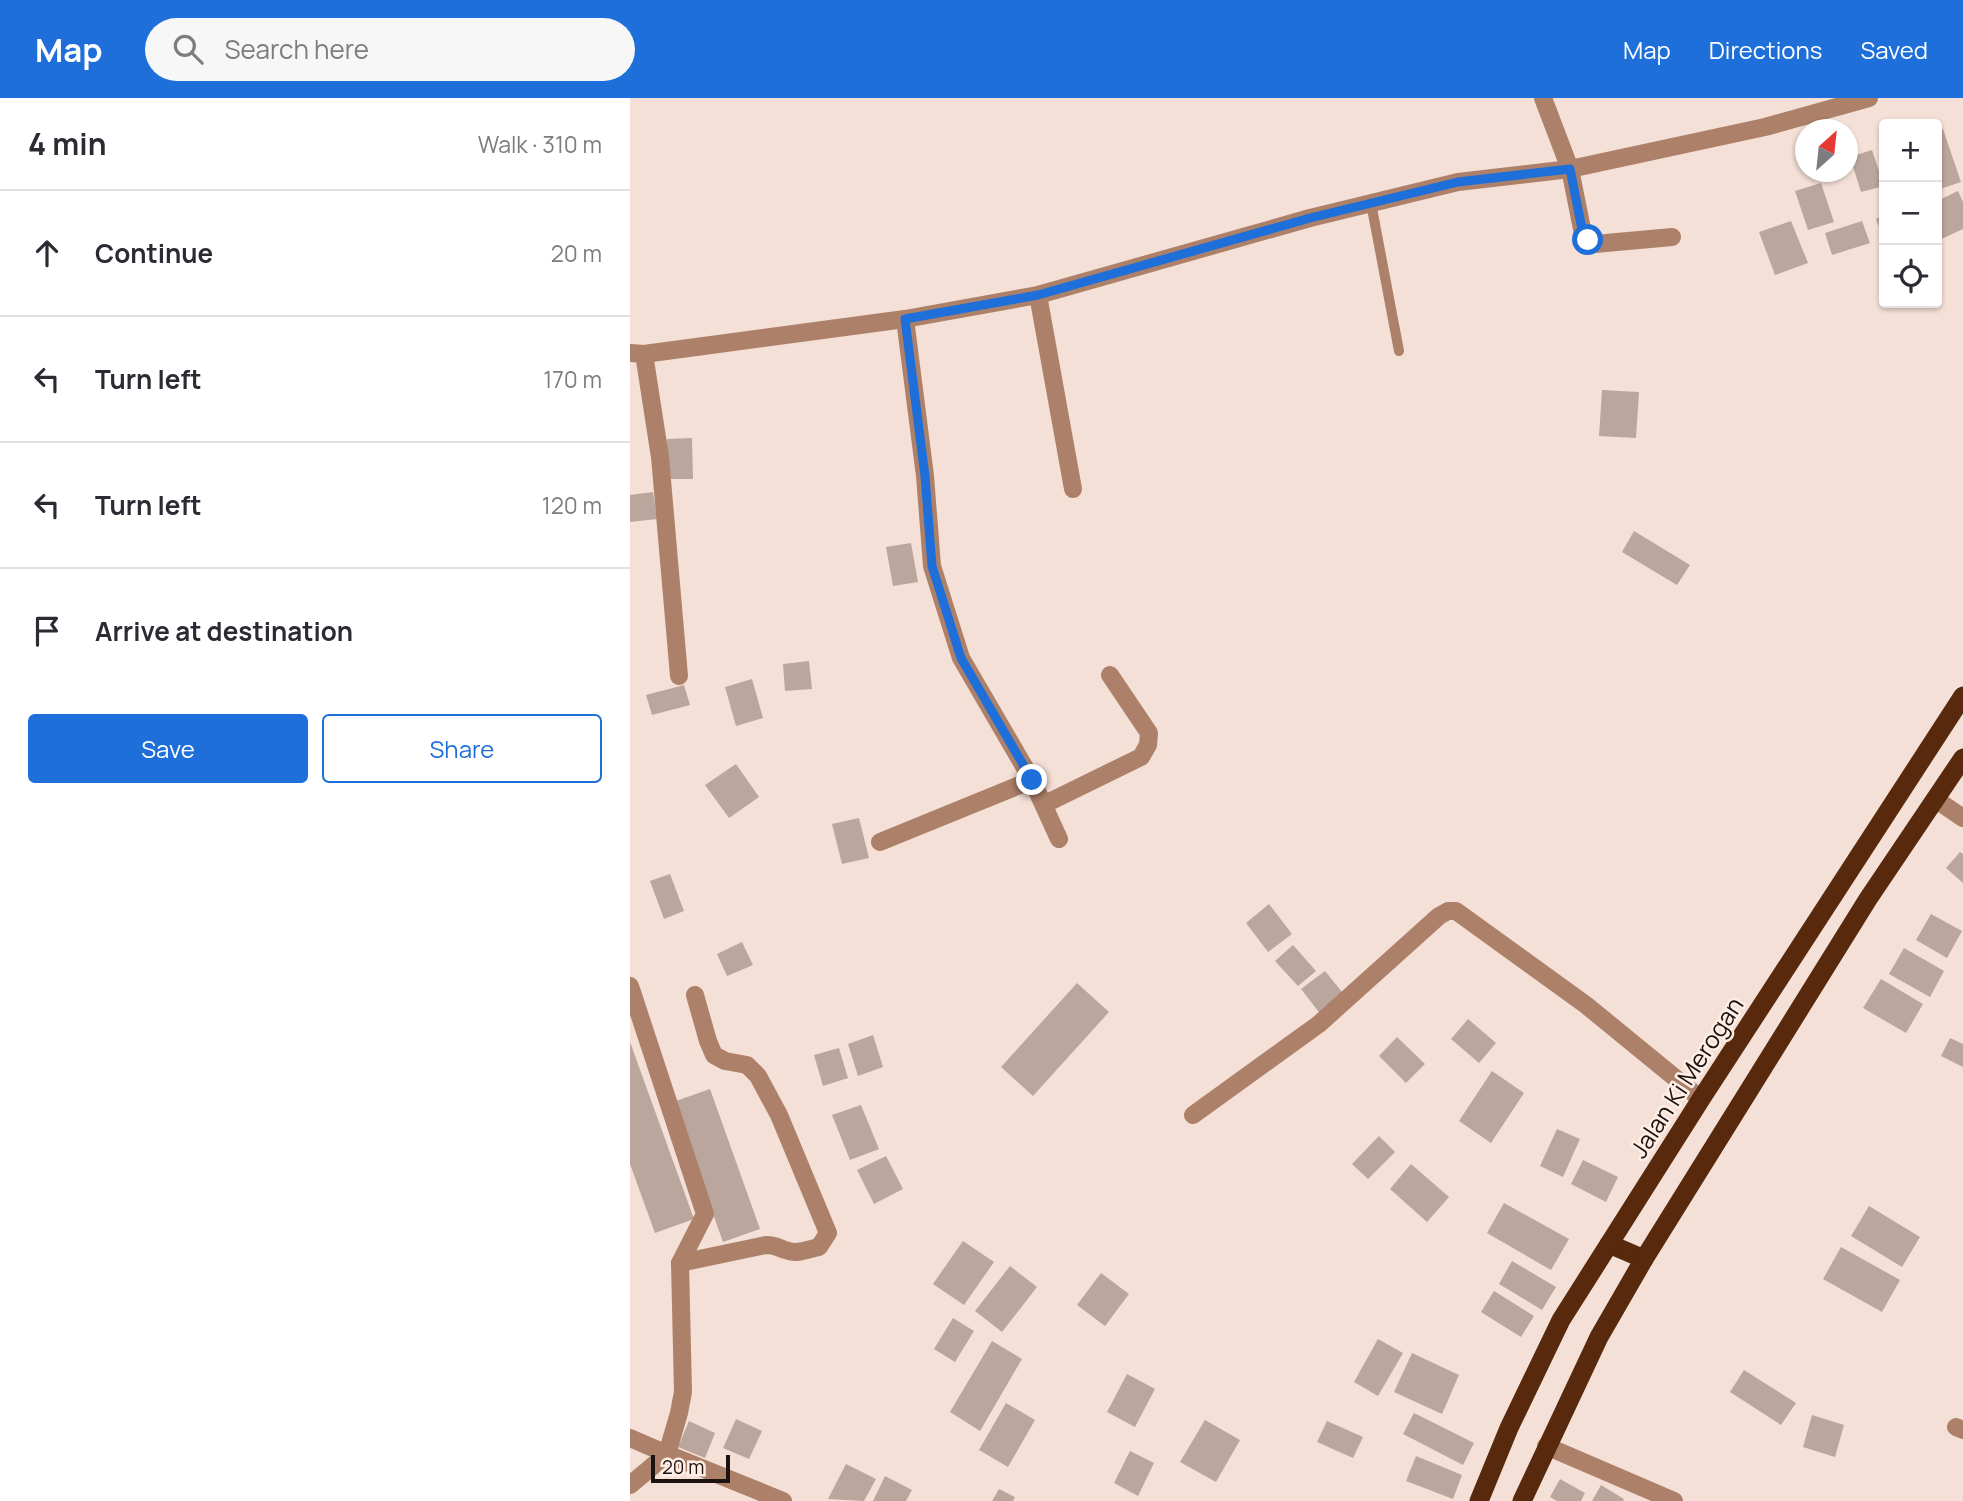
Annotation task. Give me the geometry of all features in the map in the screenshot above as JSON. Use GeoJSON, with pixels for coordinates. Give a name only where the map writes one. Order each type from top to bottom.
{"type":"FeatureCollection","features":[{"type":"Feature","properties":{"kind":"highway","name":"Jalan Ki Merogan"},"geometry":{"type":"LineString","coordinates":[[1479,1501],[1508,1428],[1561,1320],[1963,696]]}},
{"type":"Feature","properties":{"kind":"highway"},"geometry":{"type":"LineString","coordinates":[[1522,1501],[1599,1337],[1644,1259],[1868,899],[1963,758]]}},
{"type":"Feature","properties":{"kind":"highway"},"geometry":{"type":"LineString","coordinates":[[1609,1244],[1644,1259]]}},
{"type":"Feature","properties":{"kind":"street"},"geometry":{"type":"LineString","coordinates":[[1543,98],[1570,169],[1583,234],[1588,240],[1595,244],[1672,237]]}},
{"type":"Feature","properties":{"kind":"street"},"geometry":{"type":"LineString","coordinates":[[679,676],[661,468],[637,354],[905,319],[1038,295],[1310,218],[1458,182],[1570,169],[1765,127],[1869,98]]}},
{"type":"Feature","properties":{"kind":"street"},"geometry":{"type":"LineString","coordinates":[[1038,295],[1073,489]]}},
{"type":"Feature","properties":{"kind":"street"},"geometry":{"type":"LineString","coordinates":[[905,319],[925,476],[932,566],[961,658],[1045,804],[1059,839]]}},
{"type":"Feature","properties":{"kind":"street"},"geometry":{"type":"LineString","coordinates":[[1045,804],[1141,757],[1148,745],[1149,733],[1110,675]]}},
{"type":"Feature","properties":{"kind":"street"},"geometry":{"type":"LineString","coordinates":[[880,842],[1032,780]]}},
{"type":"Feature","properties":{"kind":"street"},"geometry":{"type":"LineString","coordinates":[[1935,799],[1963,818]]}},
{"type":"Feature","properties":{"kind":"street"},"geometry":{"type":"LineString","coordinates":[[1193,1115],[1319,1024],[1439,916],[1448,911],[1456,911],[1586,1006],[1701,1099]]}},
{"type":"Feature","properties":{"kind":"street"},"geometry":{"type":"LineString","coordinates":[[630,986],[705,1214],[680,1263],[680,1413],[667,1454],[630,1485]]}},
{"type":"Feature","properties":{"kind":"street"},"geometry":{"type":"LineString","coordinates":[[680,1263],[766,1245],[778,1245],[787,1251],[819,1247],[828,1233],[779,1115],[758,1076],[747,1065],[725,1061],[714,1055],[695,995]]}},
{"type":"Feature","properties":{"kind":"street"},"geometry":{"type":"LineString","coordinates":[[630,1438],[783,1501]]}},
{"type":"Feature","properties":{"kind":"street"},"geometry":{"type":"LineString","coordinates":[[1546,1446],[1674,1501]]}},
{"type":"Feature","properties":{"kind":"lane"},"geometry":{"type":"LineString","coordinates":[[1371,203],[1399,351]]}},
{"type":"Feature","properties":{"kind":"building"},"geometry":{"type":"Polygon","coordinates":[[[1942,129],[1961,182],[1942,188],[1942,182],[1942,129]]]}},
{"type":"Feature","properties":{"kind":"building"},"geometry":{"type":"Polygon","coordinates":[[[1872,150],[1879,171],[1879,187],[1861,192],[1858,182],[1858,154],[1872,150]]]}},
{"type":"Feature","properties":{"kind":"building"},"geometry":{"type":"Polygon","coordinates":[[[1821,183],[1834,222],[1808,230],[1795,191],[1821,183]]]}},
{"type":"Feature","properties":{"kind":"building"},"geometry":{"type":"Polygon","coordinates":[[[1958,191],[1963,202],[1963,229],[1942,239],[1942,199],[1958,191]]]}},
{"type":"Feature","properties":{"kind":"building"},"geometry":{"type":"Polygon","coordinates":[[[1791,221],[1808,263],[1775,275],[1759,232],[1791,221]]]}},
{"type":"Feature","properties":{"kind":"building"},"geometry":{"type":"Polygon","coordinates":[[[1862,221],[1870,243],[1832,255],[1825,233],[1862,221]]]}},
{"type":"Feature","properties":{"kind":"building"},"geometry":{"type":"Polygon","coordinates":[[[1602,390],[1639,392],[1636,438],[1599,436],[1602,390]]]}},
{"type":"Feature","properties":{"kind":"building"},"geometry":{"type":"Polygon","coordinates":[[[692,438],[693,479],[667,479],[667,439],[692,438]]]}},
{"type":"Feature","properties":{"kind":"building"},"geometry":{"type":"Polygon","coordinates":[[[653,492],[657,519],[630,522],[630,495],[653,492]]]}},
{"type":"Feature","properties":{"kind":"building"},"geometry":{"type":"Polygon","coordinates":[[[1634,531],[1690,565],[1677,585],[1622,552],[1634,531]]]}},
{"type":"Feature","properties":{"kind":"building"},"geometry":{"type":"Polygon","coordinates":[[[911,543],[918,582],[893,586],[886,547],[911,543]]]}},
{"type":"Feature","properties":{"kind":"building"},"geometry":{"type":"Polygon","coordinates":[[[809,661],[812,689],[785,691],[783,664],[809,661]]]}},
{"type":"Feature","properties":{"kind":"building"},"geometry":{"type":"Polygon","coordinates":[[[752,679],[763,718],[736,726],[725,687],[752,679]]]}},
{"type":"Feature","properties":{"kind":"building"},"geometry":{"type":"Polygon","coordinates":[[[684,685],[690,705],[652,715],[646,695],[684,685]]]}},
{"type":"Feature","properties":{"kind":"building"},"geometry":{"type":"Polygon","coordinates":[[[736,764],[759,797],[729,818],[705,785],[736,764]]]}},
{"type":"Feature","properties":{"kind":"building"},"geometry":{"type":"Polygon","coordinates":[[[859,818],[869,858],[842,864],[832,824],[859,818]]]}},
{"type":"Feature","properties":{"kind":"building"},"geometry":{"type":"Polygon","coordinates":[[[1960,852],[1963,854],[1963,883],[1946,868],[1960,852]]]}},
{"type":"Feature","properties":{"kind":"building"},"geometry":{"type":"Polygon","coordinates":[[[670,874],[684,911],[664,919],[650,881],[670,874]]]}},
{"type":"Feature","properties":{"kind":"building"},"geometry":{"type":"Polygon","coordinates":[[[1269,904],[1292,934],[1268,952],[1246,923],[1269,904]]]}},
{"type":"Feature","properties":{"kind":"building"},"geometry":{"type":"Polygon","coordinates":[[[1931,914],[1962,931],[1947,958],[1916,940],[1931,914]]]}},
{"type":"Feature","properties":{"kind":"building"},"geometry":{"type":"Polygon","coordinates":[[[742,942],[753,965],[727,976],[717,954],[742,942]]]}},
{"type":"Feature","properties":{"kind":"building"},"geometry":{"type":"Polygon","coordinates":[[[1293,945],[1316,971],[1298,986],[1275,961],[1293,945]]]}},
{"type":"Feature","properties":{"kind":"building"},"geometry":{"type":"Polygon","coordinates":[[[1904,948],[1944,971],[1930,997],[1889,974],[1904,948]]]}},
{"type":"Feature","properties":{"kind":"building"},"geometry":{"type":"Polygon","coordinates":[[[1325,971],[1346,997],[1322,1016],[1301,989],[1325,971]]]}},
{"type":"Feature","properties":{"kind":"building"},"geometry":{"type":"Polygon","coordinates":[[[1881,979],[1923,1004],[1906,1033],[1863,1008],[1881,979]]]}},
{"type":"Feature","properties":{"kind":"building"},"geometry":{"type":"Polygon","coordinates":[[[1077,983],[1109,1012],[1033,1096],[1001,1067],[1077,983]]]}},
{"type":"Feature","properties":{"kind":"building"},"geometry":{"type":"Polygon","coordinates":[[[1468,1019],[1496,1043],[1479,1063],[1451,1039],[1468,1019]]]}},
{"type":"Feature","properties":{"kind":"building"},"geometry":{"type":"Polygon","coordinates":[[[873,1035],[883,1067],[858,1076],[848,1044],[873,1035]]]}},
{"type":"Feature","properties":{"kind":"building"},"geometry":{"type":"Polygon","coordinates":[[[1397,1037],[1425,1064],[1406,1083],[1379,1056],[1397,1037]]]}},
{"type":"Feature","properties":{"kind":"building"},"geometry":{"type":"Polygon","coordinates":[[[1950,1038],[1963,1044],[1963,1067],[1941,1056],[1950,1038]]]}},
{"type":"Feature","properties":{"kind":"building"},"geometry":{"type":"Polygon","coordinates":[[[630,1042],[694,1219],[655,1233],[630,1164],[630,1042]]]}},
{"type":"Feature","properties":{"kind":"building"},"geometry":{"type":"Polygon","coordinates":[[[839,1048],[848,1078],[823,1086],[814,1055],[839,1048]]]}},
{"type":"Feature","properties":{"kind":"building"},"geometry":{"type":"Polygon","coordinates":[[[1492,1071],[1524,1093],[1491,1143],[1459,1121],[1492,1071]]]}},
{"type":"Feature","properties":{"kind":"building"},"geometry":{"type":"Polygon","coordinates":[[[710,1089],[760,1229],[723,1242],[673,1102],[710,1089]]]}},
{"type":"Feature","properties":{"kind":"building"},"geometry":{"type":"Polygon","coordinates":[[[861,1105],[879,1149],[850,1160],[832,1115],[861,1105]]]}},
{"type":"Feature","properties":{"kind":"building"},"geometry":{"type":"Polygon","coordinates":[[[1557,1129],[1580,1139],[1563,1177],[1540,1166],[1557,1129]]]}},
{"type":"Feature","properties":{"kind":"building"},"geometry":{"type":"Polygon","coordinates":[[[1379,1136],[1395,1152],[1368,1179],[1352,1164],[1379,1136]]]}},
{"type":"Feature","properties":{"kind":"building"},"geometry":{"type":"Polygon","coordinates":[[[886,1156],[903,1189],[874,1204],[857,1170],[886,1156]]]}},
{"type":"Feature","properties":{"kind":"building"},"geometry":{"type":"Polygon","coordinates":[[[1583,1160],[1618,1177],[1606,1202],[1571,1184],[1583,1160]]]}},
{"type":"Feature","properties":{"kind":"building"},"geometry":{"type":"Polygon","coordinates":[[[1411,1164],[1449,1197],[1427,1222],[1390,1189],[1411,1164]]]}},
{"type":"Feature","properties":{"kind":"building"},"geometry":{"type":"Polygon","coordinates":[[[1504,1203],[1569,1239],[1551,1270],[1487,1233],[1504,1203]]]}},
{"type":"Feature","properties":{"kind":"building"},"geometry":{"type":"Polygon","coordinates":[[[1869,1206],[1920,1237],[1902,1267],[1851,1236],[1869,1206]]]}},
{"type":"Feature","properties":{"kind":"building"},"geometry":{"type":"Polygon","coordinates":[[[963,1241],[994,1262],[964,1305],[933,1284],[963,1241]]]}},
{"type":"Feature","properties":{"kind":"building"},"geometry":{"type":"Polygon","coordinates":[[[1841,1247],[1900,1280],[1882,1312],[1823,1279],[1841,1247]]]}},
{"type":"Feature","properties":{"kind":"building"},"geometry":{"type":"Polygon","coordinates":[[[1512,1261],[1556,1287],[1542,1310],[1499,1284],[1512,1261]]]}},
{"type":"Feature","properties":{"kind":"building"},"geometry":{"type":"Polygon","coordinates":[[[1010,1266],[1037,1287],[1002,1332],[975,1311],[1010,1266]]]}},
{"type":"Feature","properties":{"kind":"building"},"geometry":{"type":"Polygon","coordinates":[[[1101,1273],[1129,1294],[1105,1326],[1077,1305],[1101,1273]]]}},
{"type":"Feature","properties":{"kind":"building"},"geometry":{"type":"Polygon","coordinates":[[[1494,1291],[1534,1316],[1521,1337],[1481,1312],[1494,1291]]]}},
{"type":"Feature","properties":{"kind":"building"},"geometry":{"type":"Polygon","coordinates":[[[953,1318],[974,1331],[955,1362],[934,1349],[953,1318]]]}},
{"type":"Feature","properties":{"kind":"building"},"geometry":{"type":"Polygon","coordinates":[[[1378,1339],[1403,1353],[1378,1396],[1354,1382],[1378,1339]]]}},
{"type":"Feature","properties":{"kind":"building"},"geometry":{"type":"Polygon","coordinates":[[[992,1341],[1022,1359],[980,1431],[950,1412],[992,1341]]]}},
{"type":"Feature","properties":{"kind":"building"},"geometry":{"type":"Polygon","coordinates":[[[1412,1353],[1459,1375],[1442,1414],[1394,1392],[1412,1353]]]}},
{"type":"Feature","properties":{"kind":"building"},"geometry":{"type":"Polygon","coordinates":[[[1744,1370],[1796,1403],[1781,1425],[1730,1392],[1744,1370]]]}},
{"type":"Feature","properties":{"kind":"building"},"geometry":{"type":"Polygon","coordinates":[[[1127,1374],[1155,1389],[1135,1427],[1107,1412],[1127,1374]]]}},
{"type":"Feature","properties":{"kind":"building"},"geometry":{"type":"Polygon","coordinates":[[[1006,1403],[1035,1420],[1008,1467],[979,1450],[1006,1403]]]}},
{"type":"Feature","properties":{"kind":"building"},"geometry":{"type":"Polygon","coordinates":[[[1414,1413],[1474,1443],[1463,1465],[1403,1434],[1414,1413]]]}},
{"type":"Feature","properties":{"kind":"building"},"geometry":{"type":"Polygon","coordinates":[[[1812,1415],[1844,1425],[1835,1457],[1803,1447],[1812,1415]]]}},
{"type":"Feature","properties":{"kind":"building"},"geometry":{"type":"Polygon","coordinates":[[[736,1419],[762,1431],[749,1459],[723,1448],[736,1419]]]}},
{"type":"Feature","properties":{"kind":"building"},"geometry":{"type":"Polygon","coordinates":[[[1205,1420],[1240,1440],[1216,1482],[1180,1462],[1205,1420]]]}},
{"type":"Feature","properties":{"kind":"building"},"geometry":{"type":"Polygon","coordinates":[[[689,1421],[715,1433],[705,1458],[678,1447],[689,1421]]]}},
{"type":"Feature","properties":{"kind":"building"},"geometry":{"type":"Polygon","coordinates":[[[1327,1421],[1363,1437],[1353,1458],[1317,1442],[1327,1421]]]}},
{"type":"Feature","properties":{"kind":"building"},"geometry":{"type":"Polygon","coordinates":[[[1130,1451],[1154,1463],[1138,1496],[1114,1483],[1130,1451]]]}},
{"type":"Feature","properties":{"kind":"building"},"geometry":{"type":"Polygon","coordinates":[[[1416,1456],[1462,1475],[1453,1499],[1406,1481],[1416,1456]]]}},
{"type":"Feature","properties":{"kind":"building"},"geometry":{"type":"Polygon","coordinates":[[[846,1464],[876,1479],[864,1501],[828,1499],[846,1464]]]}},
{"type":"Feature","properties":{"kind":"building"},"geometry":{"type":"Polygon","coordinates":[[[885,1476],[912,1490],[906,1501],[873,1501],[885,1476]]]}},
{"type":"Feature","properties":{"kind":"building"},"geometry":{"type":"Polygon","coordinates":[[[1560,1479],[1585,1493],[1581,1501],[1557,1501],[1550,1497],[1560,1479]]]}},
{"type":"Feature","properties":{"kind":"building"},"geometry":{"type":"Polygon","coordinates":[[[1601,1485],[1624,1499],[1623,1501],[1592,1501],[1601,1485]]]}},
{"type":"Feature","properties":{"kind":"building"},"geometry":{"type":"Polygon","coordinates":[[[999,1489],[1015,1497],[1013,1501],[992,1501],[999,1489]]]}},
{"type":"Feature","properties":{"kind":"route"},"geometry":{"type":"LineString","coordinates":[[1032,780],[961,658],[932,566],[925,476],[905,319],[1038,295],[1310,218],[1458,182],[1570,169],[1583,234],[1588,240]]}}]}
